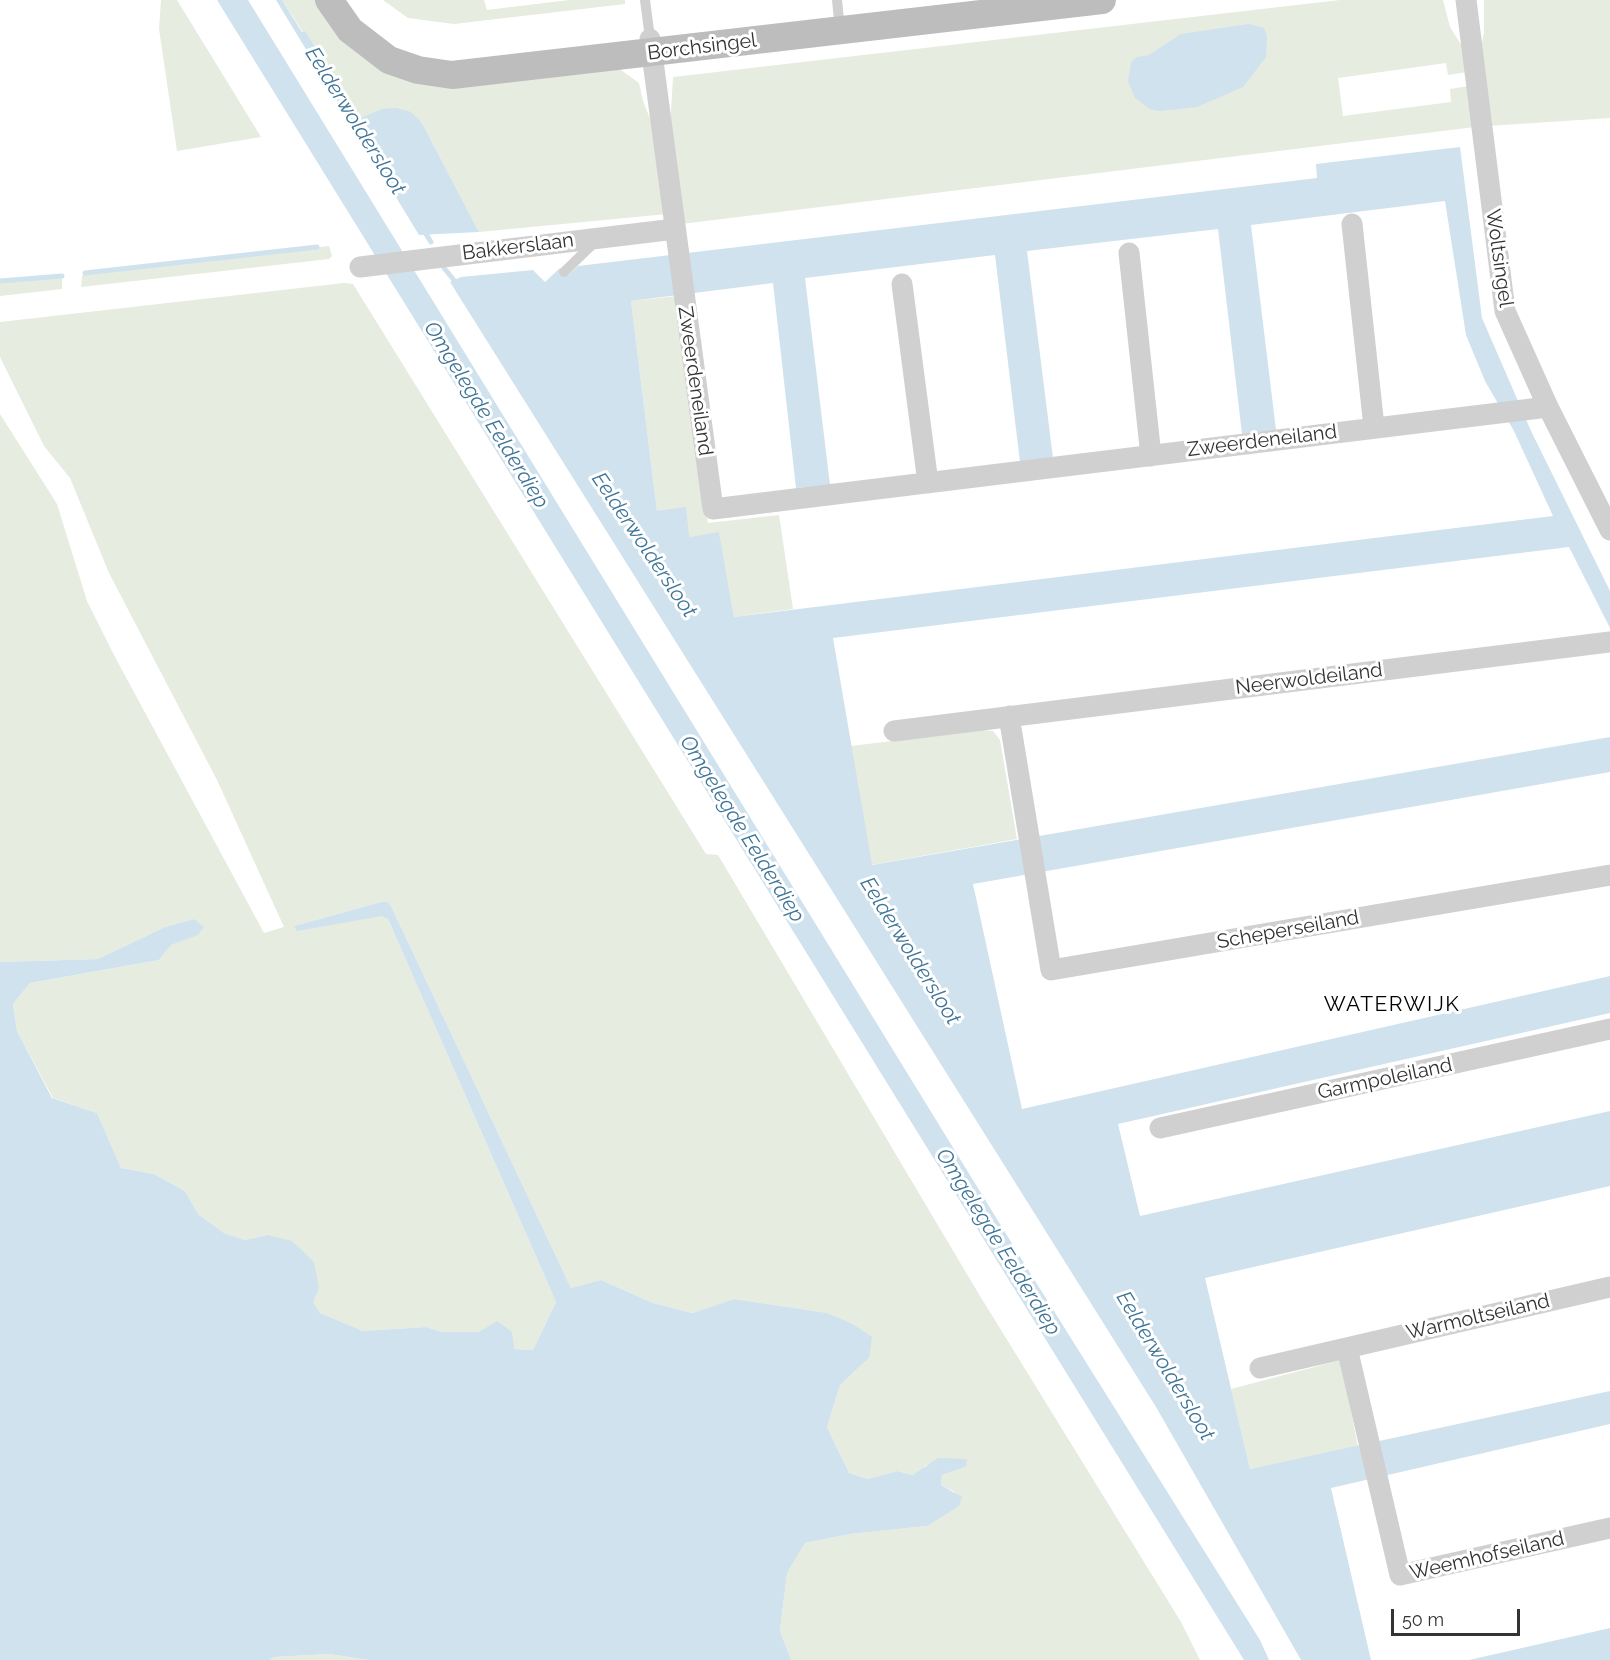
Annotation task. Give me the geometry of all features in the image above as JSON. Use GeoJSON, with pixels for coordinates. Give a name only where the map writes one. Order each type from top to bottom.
{"type":"FeatureCollection","features":[{"type":"Feature","properties":{"kind":"main road","name":"Borchsingel"},"geometry":{"type":"LineString","coordinates":[[328,0],[350,30],[375,51],[404,66],[433,74],[452,75],[839,15],[977,0]]}},
{"type":"Feature","properties":{"kind":"main road","name":"Borchsingel"},"geometry":{"type":"LineString","coordinates":[[347,0],[369,27],[383,37],[411,52],[439,58],[456,59],[651,45]]}},
{"type":"Feature","properties":{"kind":"main road","name":"Borchsingel"},"geometry":{"type":"LineString","coordinates":[[839,15],[1089,1]]}},
{"type":"Feature","properties":{"kind":"street","name":"Woltsingel"},"geometry":{"type":"LineString","coordinates":[[1466,0],[1505,311],[1548,407],[1610,530]]}},
{"type":"Feature","properties":{"kind":"street","name":"Zweerdeneiland"},"geometry":{"type":"LineString","coordinates":[[651,45],[713,509],[1548,407]]}},
{"type":"Feature","properties":{"kind":"street"},"geometry":{"type":"LineString","coordinates":[[1352,224],[1374,427]]}},
{"type":"Feature","properties":{"kind":"street","name":"Bakkerslaan"},"geometry":{"type":"LineString","coordinates":[[369,266],[599,238],[676,238]]}},
{"type":"Feature","properties":{"kind":"street"},"geometry":{"type":"LineString","coordinates":[[1130,253],[1151,456]]}},
{"type":"Feature","properties":{"kind":"street"},"geometry":{"type":"LineString","coordinates":[[902,284],[928,483]]}},
{"type":"Feature","properties":{"kind":"street","name":"Neerwoldeiland"},"geometry":{"type":"LineString","coordinates":[[894,731],[1608,642]]}},
{"type":"Feature","properties":{"kind":"street","name":"Scheperseiland"},"geometry":{"type":"LineString","coordinates":[[1009,716],[1051,970],[1610,875]]}},
{"type":"Feature","properties":{"kind":"street","name":"Garmpoleiland"},"geometry":{"type":"LineString","coordinates":[[1160,1128],[1610,1029]]}},
{"type":"Feature","properties":{"kind":"street","name":"Warmoltseiland"},"geometry":{"type":"LineString","coordinates":[[1260,1368],[1610,1287]]}},
{"type":"Feature","properties":{"kind":"street","name":"Weemhofseiland"},"geometry":{"type":"LineString","coordinates":[[1347,1347],[1400,1575],[1610,1527]]}},
{"type":"Feature","properties":{"kind":"lane"},"geometry":{"type":"LineString","coordinates":[[645,0],[651,45]]}},
{"type":"Feature","properties":{"kind":"lane"},"geometry":{"type":"LineString","coordinates":[[564,272],[599,238]]}},
{"type":"Feature","properties":{"kind":"shaded area"},"geometry":{"type":"Polygon","coordinates":[[[161,0],[177,0],[261,137],[177,151],[159,29],[161,0]]]}},
{"type":"Feature","properties":{"kind":"shaded area"},"geometry":{"type":"Polygon","coordinates":[[[282,0],[319,0],[388,64],[619,61],[621,70],[639,83],[643,101],[658,139],[667,214],[479,232],[422,123],[381,109],[360,119],[282,0]]]}},
{"type":"Feature","properties":{"kind":"shaded area"},"geometry":{"type":"Polygon","coordinates":[[[383,0],[484,0],[487,10],[569,0],[625,0],[625,4],[454,24],[408,18],[383,0]]]}},
{"type":"Feature","properties":{"kind":"shaded area"},"geometry":{"type":"Polygon","coordinates":[[[1340,0],[1443,0],[1450,27],[1465,51],[1467,72],[1448,75],[1446,63],[1338,78],[1343,116],[1451,102],[1450,89],[1469,86],[1475,127],[681,224],[670,128],[673,77],[1340,0]]]}},
{"type":"Feature","properties":{"kind":"shaded area"},"geometry":{"type":"Polygon","coordinates":[[[1484,0],[1610,0],[1610,118],[1488,126],[1479,57],[1484,33],[1484,0]]]}},
{"type":"Feature","properties":{"kind":"shaded area"},"geometry":{"type":"Polygon","coordinates":[[[329,246],[332,256],[329,259],[81,287],[82,276],[85,273],[329,246]]]}},
{"type":"Feature","properties":{"kind":"shaded area"},"geometry":{"type":"Polygon","coordinates":[[[62,276],[62,289],[0,296],[0,281],[62,276]]]}},
{"type":"Feature","properties":{"kind":"shaded area"},"geometry":{"type":"Polygon","coordinates":[[[344,283],[353,284],[706,854],[718,855],[977,1291],[1181,1622],[1200,1660],[791,1660],[780,1631],[787,1573],[805,1543],[850,1534],[927,1526],[955,1492],[941,1485],[942,1475],[966,1467],[926,1465],[921,1472],[913,1475],[897,1471],[868,1479],[849,1473],[827,1427],[840,1385],[869,1358],[851,1323],[826,1313],[734,1299],[692,1313],[653,1303],[601,1280],[571,1288],[391,906],[381,902],[294,926],[382,915],[388,919],[556,1302],[533,1350],[514,1349],[479,1332],[442,1332],[426,1327],[363,1331],[320,1313],[267,1235],[245,1240],[224,1233],[198,1214],[185,1191],[154,1174],[121,1168],[97,1113],[53,1098],[17,1031],[13,1004],[30,983],[159,960],[171,945],[197,935],[194,919],[165,927],[98,959],[0,962],[0,414],[57,504],[87,601],[264,933],[284,927],[217,780],[109,573],[70,478],[44,446],[0,357],[0,322],[344,283]]]}},
{"type":"Feature","properties":{"kind":"shaded area"},"geometry":{"type":"Polygon","coordinates":[[[677,296],[708,523],[779,515],[793,609],[734,617],[719,533],[689,537],[657,511],[631,301],[677,296]]]}},
{"type":"Feature","properties":{"kind":"shaded area"},"geometry":{"type":"Polygon","coordinates":[[[983,730],[993,731],[1000,740],[1017,839],[871,865],[851,746],[983,730]]]}},
{"type":"Feature","properties":{"kind":"shaded area"},"geometry":{"type":"Polygon","coordinates":[[[1341,1360],[1358,1447],[1250,1469],[1231,1389],[1341,1360]]]}},
{"type":"Feature","properties":{"kind":"shaded area"},"geometry":{"type":"Polygon","coordinates":[[[329,1654],[369,1660],[269,1660],[274,1657],[329,1654]]]}},
{"type":"Feature","properties":{"kind":"water","name":"Omgelegde Eelderdiep"},"geometry":{"type":"Polygon","coordinates":[[[217,0],[248,0],[1027,1268],[1260,1640],[1269,1660],[1244,1660],[217,0]]]}},
{"type":"Feature","properties":{"kind":"water"},"geometry":{"type":"Polygon","coordinates":[[[276,0],[282,0],[302,32],[305,31],[359,119],[381,109],[396,108],[411,112],[422,123],[479,232],[419,235],[276,0]]]}},
{"type":"Feature","properties":{"kind":"water"},"geometry":{"type":"Polygon","coordinates":[[[1249,24],[1264,28],[1267,36],[1266,57],[1243,87],[1197,107],[1159,111],[1150,109],[1135,98],[1128,81],[1131,62],[1137,57],[1149,55],[1181,34],[1249,24]]]}},
{"type":"Feature","properties":{"kind":"water"},"geometry":{"type":"Polygon","coordinates":[[[1460,147],[1482,318],[1531,431],[1610,591],[1610,628],[1569,547],[833,638],[872,865],[1610,737],[1610,772],[973,884],[1022,1109],[1610,976],[1610,1013],[1118,1124],[1140,1216],[1610,1111],[1610,1186],[1205,1278],[1250,1469],[1610,1391],[1610,1424],[1331,1488],[1371,1660],[1301,1660],[1156,1407],[450,282],[461,277],[533,270],[545,282],[560,268],[568,275],[578,266],[1317,178],[1316,164],[1460,147]],[[1445,201],[1251,225],[1276,430],[1242,434],[1218,229],[1027,251],[1053,458],[1020,462],[995,255],[805,278],[830,485],[796,488],[773,283],[631,301],[657,511],[686,507],[689,537],[719,532],[734,617],[1553,516],[1514,431],[1485,381],[1466,335],[1445,201]]]}},
{"type":"Feature","properties":{"kind":"water"},"geometry":{"type":"Polygon","coordinates":[[[387,902],[391,906],[571,1288],[601,1280],[653,1303],[692,1313],[734,1299],[827,1313],[851,1323],[872,1337],[869,1358],[840,1385],[827,1427],[849,1473],[868,1479],[897,1471],[913,1475],[938,1458],[967,1459],[966,1467],[942,1475],[941,1485],[962,1497],[959,1506],[927,1526],[850,1534],[805,1543],[787,1573],[780,1631],[791,1660],[369,1660],[329,1654],[274,1657],[269,1660],[0,1660],[0,962],[98,959],[165,927],[194,919],[204,927],[198,935],[171,945],[159,960],[30,983],[13,1004],[17,1031],[52,1098],[97,1113],[121,1168],[154,1174],[185,1191],[198,1214],[224,1233],[245,1240],[267,1235],[292,1241],[314,1262],[319,1288],[313,1302],[320,1313],[363,1331],[426,1327],[442,1332],[479,1332],[497,1321],[512,1332],[514,1349],[533,1350],[556,1302],[388,919],[382,916],[297,931],[294,926],[387,902]]]}},
{"type":"Feature","properties":{"kind":"water"},"geometry":{"type":"Polygon","coordinates":[[[1610,1628],[1610,1660],[1469,1660],[1610,1628]]]}},
{"type":"Feature","properties":{"kind":"waterway","name":"Eelderwoldersloot"},"geometry":{"type":"LineString","coordinates":[[424,231],[431,242]]}},
{"type":"Feature","properties":{"kind":"waterway"},"geometry":{"type":"LineString","coordinates":[[85,273],[317,247]]}},
{"type":"Feature","properties":{"kind":"waterway","name":"Eelderwoldersloot"},"geometry":{"type":"LineString","coordinates":[[444,268],[458,285]]}},
{"type":"Feature","properties":{"kind":"waterway"},"geometry":{"type":"LineString","coordinates":[[0,281],[62,276]]}},
{"type":"Feature","properties":{"kind":"district","name":"WATERWIJK"},"geometry":{"type":"Point","coordinates":[1392,1005]}}]}
